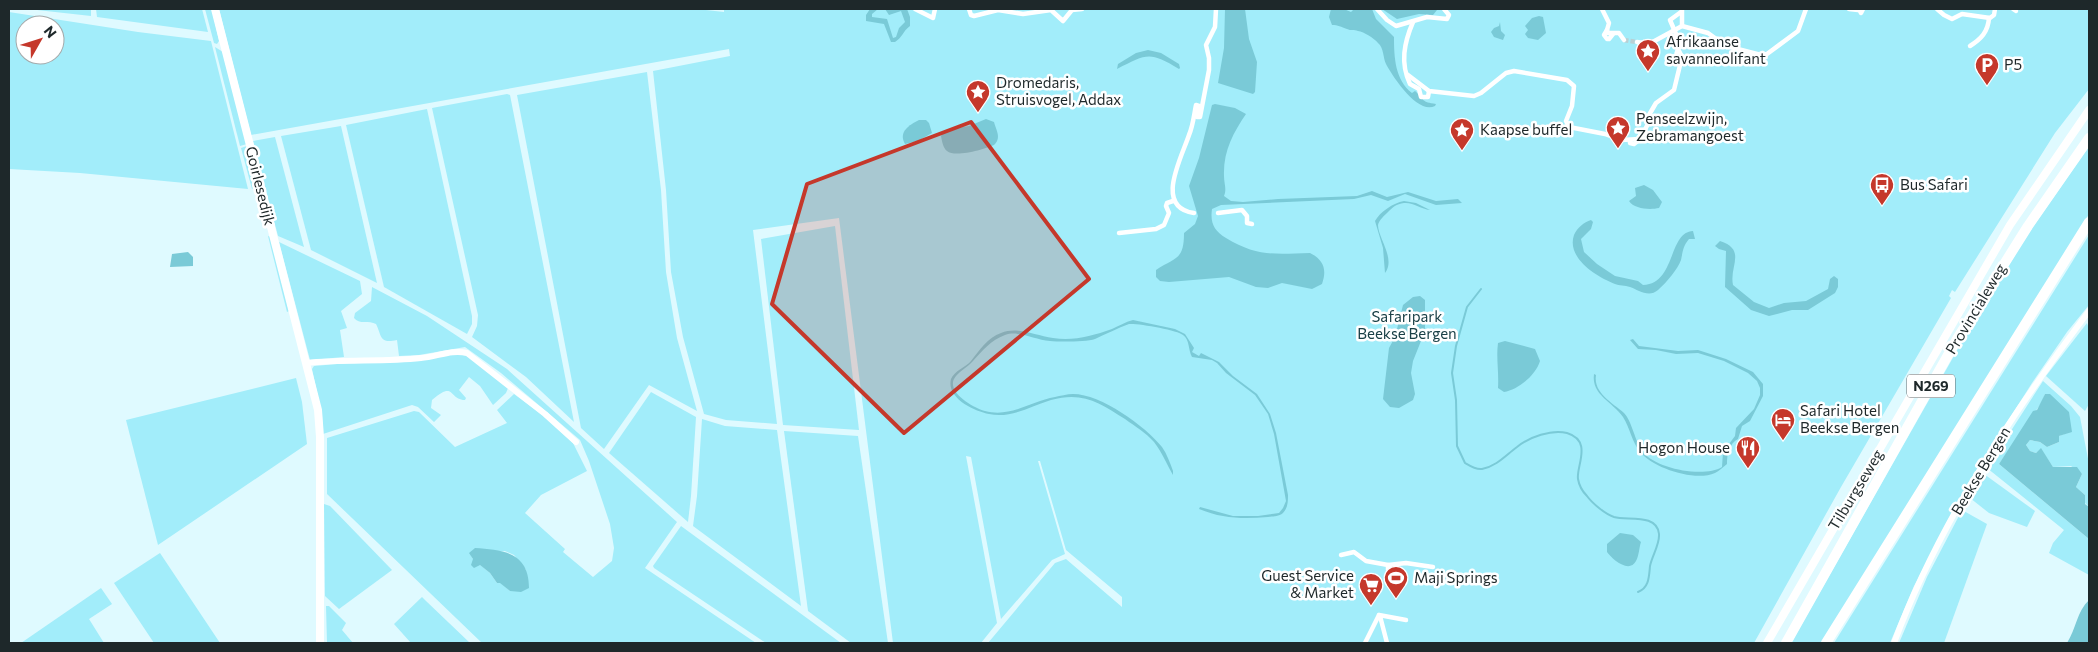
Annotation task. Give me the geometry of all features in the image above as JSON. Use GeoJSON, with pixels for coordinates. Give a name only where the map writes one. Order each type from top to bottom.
{"type":"FeatureCollection","features":[{"type":"Feature","properties":{"kind":"highway","name":"Provincialeweg"},"geometry":{"type":"LineString","coordinates":[[1786,643],[1962,331],[2028,226],[2089,138]]}},
{"type":"Feature","properties":{"kind":"highway","name":"N269"},"geometry":{"type":"LineString","coordinates":[[1826,643],[2089,222]]}},
{"type":"Feature","properties":{"kind":"street","name":"Goirlesedijk"},"geometry":{"type":"LineString","coordinates":[[215,9],[318,410],[320,437],[320,643]]}},
{"type":"Feature","properties":{"kind":"street"},"geometry":{"type":"LineString","coordinates":[[915,9],[934,18],[935,9]]}},
{"type":"Feature","properties":{"kind":"street"},"geometry":{"type":"LineString","coordinates":[[969,9],[974,16],[998,10],[1023,14],[1051,10],[1063,21],[1072,10],[1082,9]]}},
{"type":"Feature","properties":{"kind":"street"},"geometry":{"type":"LineString","coordinates":[[1194,213],[1178,208],[1173,201],[1173,188],[1178,159],[1190,135],[1196,105],[1199,106],[1197,117],[1200,117],[1209,58],[1206,45],[1216,26],[1216,9]]}},
{"type":"Feature","properties":{"kind":"street"},"geometry":{"type":"LineString","coordinates":[[1378,9],[1393,25],[1427,18],[1448,19],[1449,15],[1444,9]]}},
{"type":"Feature","properties":{"kind":"street"},"geometry":{"type":"LineString","coordinates":[[1602,9],[1609,23],[1608,33],[1619,33],[1624,40]]}},
{"type":"Feature","properties":{"kind":"street"},"geometry":{"type":"LineString","coordinates":[[1637,42],[1649,44],[1682,26],[1708,33],[1723,45],[1754,53],[1767,54],[1798,31],[1806,9]]}},
{"type":"Feature","properties":{"kind":"street"},"geometry":{"type":"LineString","coordinates":[[1848,9],[1862,9]]}},
{"type":"Feature","properties":{"kind":"street"},"geometry":{"type":"LineString","coordinates":[[1937,9],[1944,16],[1952,19],[1962,14],[1989,18],[1994,15],[1995,9]]}},
{"type":"Feature","properties":{"kind":"street"},"geometry":{"type":"LineString","coordinates":[[1408,76],[1429,91],[1474,96],[1481,93],[1506,73],[1514,71],[1567,80],[1574,86],[1572,106],[1566,121],[1567,124],[1572,128],[1619,139],[1640,139],[1649,122],[1651,111],[1665,94],[1674,90],[1682,57],[1678,49],[1679,41],[1670,20],[1681,10]]}},
{"type":"Feature","properties":{"kind":"street"},"geometry":{"type":"LineString","coordinates":[[1681,10],[1682,26]]}},
{"type":"Feature","properties":{"kind":"street"},"geometry":{"type":"LineString","coordinates":[[1970,46],[1988,28],[1989,18]]}},
{"type":"Feature","properties":{"kind":"street"},"geometry":{"type":"LineString","coordinates":[[1414,22],[1403,54],[1405,68],[1410,84],[1419,89],[1421,97],[1428,97],[1429,91]]}},
{"type":"Feature","properties":{"kind":"street","name":"Tilburgseweg"},"geometry":{"type":"LineString","coordinates":[[1767,643],[2010,225],[2089,110]]}},
{"type":"Feature","properties":{"kind":"street"},"geometry":{"type":"LineString","coordinates":[[1119,233],[1156,229],[1164,225],[1169,213],[1166,206],[1167,203],[1173,201]]}},
{"type":"Feature","properties":{"kind":"street"},"geometry":{"type":"LineString","coordinates":[[1218,213],[1242,210],[1247,216],[1247,223],[1252,224]]}},
{"type":"Feature","properties":{"kind":"street","name":"Beekse Bergen"},"geometry":{"type":"LineString","coordinates":[[1894,643],[1932,554],[1999,437],[2089,311]]}},
{"type":"Feature","properties":{"kind":"street"},"geometry":{"type":"LineString","coordinates":[[306,363],[420,358],[459,351],[467,354],[545,414],[576,442]]}},
{"type":"Feature","properties":{"kind":"street"},"geometry":{"type":"LineString","coordinates":[[1341,555],[1354,552],[1366,561],[1388,567],[1406,563],[1433,567]]}},
{"type":"Feature","properties":{"kind":"street"},"geometry":{"type":"LineString","coordinates":[[1379,615],[1406,620]]}},
{"type":"Feature","properties":{"kind":"street"},"geometry":{"type":"LineString","coordinates":[[1365,643],[1379,615]]}},
{"type":"Feature","properties":{"kind":"street"},"geometry":{"type":"LineString","coordinates":[[1379,615],[1384,628],[1386,643]]}},
{"type":"Feature","properties":{"kind":"highlighted area"},"geometry":{"type":"Polygon","coordinates":[[[971,122],[1089,279],[904,433],[772,304],[807,184],[971,122]]]}},
{"type":"Feature","properties":{"kind":"green space"},"geometry":{"type":"Polygon","coordinates":[[[28,9],[91,9],[91,16],[28,9]]]}},
{"type":"Feature","properties":{"kind":"green space"},"geometry":{"type":"Polygon","coordinates":[[[96,9],[202,9],[208,32],[97,17],[96,9]]]}},
{"type":"Feature","properties":{"kind":"green space"},"geometry":{"type":"Polygon","coordinates":[[[205,9],[212,9],[219,41],[217,44],[214,43],[205,9]]]}},
{"type":"Feature","properties":{"kind":"green space","name":"Safaripark Beekse Bergen"},"geometry":{"type":"Polygon","coordinates":[[[219,9],[697,9],[724,12],[724,9],[2089,9],[2089,89],[2055,133],[1955,292],[1952,290],[1949,296],[1951,298],[1841,487],[1754,643],[988,643],[1055,563],[1066,559],[1122,607],[1122,597],[1066,550],[1040,461],[1038,461],[1065,554],[1052,560],[1001,619],[971,457],[966,456],[997,623],[981,643],[893,643],[839,218],[753,230],[777,424],[726,420],[704,414],[683,337],[671,272],[666,190],[653,71],[730,56],[729,49],[251,135],[219,9]]]}},
{"type":"Feature","properties":{"kind":"green space"},"geometry":{"type":"Polygon","coordinates":[[[9,12],[28,15],[15,15],[15,65],[65,65],[65,21],[211,41],[248,189],[80,173],[9,169],[9,12]]]}},
{"type":"Feature","properties":{"kind":"green space"},"geometry":{"type":"Polygon","coordinates":[[[215,47],[223,52],[247,144],[240,146],[215,47]]]}},
{"type":"Feature","properties":{"kind":"green space"},"geometry":{"type":"Polygon","coordinates":[[[647,72],[661,190],[666,272],[677,338],[697,411],[649,385],[604,449],[581,428],[517,95],[647,72]]]}},
{"type":"Feature","properties":{"kind":"green space"},"geometry":{"type":"Polygon","coordinates":[[[510,95],[574,422],[526,377],[472,337],[477,326],[478,315],[432,108],[510,95]]]}},
{"type":"Feature","properties":{"kind":"green space"},"geometry":{"type":"Polygon","coordinates":[[[427,109],[472,316],[472,324],[467,334],[384,287],[346,125],[427,109]]]}},
{"type":"Feature","properties":{"kind":"green space"},"geometry":{"type":"Polygon","coordinates":[[[341,126],[377,283],[311,250],[281,136],[341,126]]]}},
{"type":"Feature","properties":{"kind":"green space"},"geometry":{"type":"Polygon","coordinates":[[[275,137],[304,247],[278,236],[253,141],[275,137]]]}},
{"type":"Feature","properties":{"kind":"green space"},"geometry":{"type":"Polygon","coordinates":[[[247,146],[257,184],[252,189],[241,148],[247,146]]]}},
{"type":"Feature","properties":{"kind":"green space"},"geometry":{"type":"Polygon","coordinates":[[[2089,147],[2089,214],[1821,643],[1791,643],[1963,340],[2028,234],[2089,147]]]}},
{"type":"Feature","properties":{"kind":"green space"},"geometry":{"type":"Polygon","coordinates":[[[835,226],[859,430],[783,425],[761,239],[835,226]]]}},
{"type":"Feature","properties":{"kind":"green space"},"geometry":{"type":"Polygon","coordinates":[[[2089,235],[2089,305],[2067,332],[2032,383],[1966,487],[1914,586],[1890,643],[1834,643],[2089,235]]]}},
{"type":"Feature","properties":{"kind":"green space"},"geometry":{"type":"Polygon","coordinates":[[[268,236],[271,237],[289,311],[287,312],[268,236]]]}},
{"type":"Feature","properties":{"kind":"green space"},"geometry":{"type":"Polygon","coordinates":[[[279,242],[360,281],[362,294],[341,311],[347,328],[340,330],[344,357],[310,360],[279,242]]]}},
{"type":"Feature","properties":{"kind":"green space"},"geometry":{"type":"Polygon","coordinates":[[[372,287],[427,316],[507,369],[677,522],[645,568],[756,643],[482,643],[327,494],[327,438],[414,411],[419,412],[455,447],[507,423],[497,410],[514,394],[549,420],[573,443],[587,471],[541,495],[525,513],[565,549],[563,552],[593,577],[612,561],[614,548],[610,524],[580,440],[501,373],[465,347],[419,355],[399,356],[397,340],[384,340],[376,324],[359,321],[354,318],[355,313],[371,301],[372,287]],[[505,551],[471,555],[473,559],[490,573],[497,583],[500,582],[510,591],[515,591],[526,570],[514,555],[505,551]]]}},
{"type":"Feature","properties":{"kind":"green space"},"geometry":{"type":"Polygon","coordinates":[[[2087,323],[2089,329],[2089,404],[2085,411],[2046,376],[2087,323]]]}},
{"type":"Feature","properties":{"kind":"green space"},"geometry":{"type":"Polygon","coordinates":[[[452,354],[466,355],[508,388],[506,393],[493,405],[480,386],[469,377],[459,390],[466,398],[465,400],[456,397],[451,392],[444,391],[432,400],[431,408],[441,415],[434,422],[418,407],[412,405],[323,434],[322,415],[312,369],[314,366],[452,354]]]}},
{"type":"Feature","properties":{"kind":"green space"},"geometry":{"type":"Polygon","coordinates":[[[296,378],[302,402],[307,444],[158,545],[126,420],[296,378]]]}},
{"type":"Feature","properties":{"kind":"green space"},"geometry":{"type":"Polygon","coordinates":[[[2043,381],[2071,406],[2080,417],[2089,464],[2089,507],[2085,503],[2085,495],[2076,487],[2082,474],[2071,466],[2053,467],[2041,449],[2036,453],[2030,451],[2026,445],[2030,440],[2040,442],[2047,447],[2059,442],[2059,436],[2067,433],[2045,394],[2042,402],[1999,464],[2089,539],[2089,575],[2049,553],[2053,543],[2064,530],[1987,468],[2043,381]]]}},
{"type":"Feature","properties":{"kind":"green space"},"geometry":{"type":"Polygon","coordinates":[[[651,392],[696,417],[688,522],[609,453],[651,392]]]}},
{"type":"Feature","properties":{"kind":"green space"},"geometry":{"type":"Polygon","coordinates":[[[702,419],[725,426],[777,430],[801,606],[693,526],[702,419]]]}},
{"type":"Feature","properties":{"kind":"green space"},"geometry":{"type":"Polygon","coordinates":[[[784,431],[858,436],[888,643],[851,643],[808,611],[784,431]]]}},
{"type":"Feature","properties":{"kind":"green space"},"geometry":{"type":"Polygon","coordinates":[[[1984,474],[2035,511],[2027,527],[1989,513],[1970,498],[1984,474]]]}},
{"type":"Feature","properties":{"kind":"green space"},"geometry":{"type":"Polygon","coordinates":[[[324,504],[330,506],[392,570],[339,609],[325,596],[324,504]]]}},
{"type":"Feature","properties":{"kind":"green space"},"geometry":{"type":"Polygon","coordinates":[[[1962,510],[1987,524],[1944,643],[1899,643],[1927,577],[1962,510]]]}},
{"type":"Feature","properties":{"kind":"green space"},"geometry":{"type":"Polygon","coordinates":[[[681,526],[841,643],[766,643],[654,568],[653,566],[681,526]]]}},
{"type":"Feature","properties":{"kind":"green space"},"geometry":{"type":"Polygon","coordinates":[[[160,553],[220,643],[154,643],[114,583],[160,553]]]}},
{"type":"Feature","properties":{"kind":"green space"},"geometry":{"type":"Polygon","coordinates":[[[101,588],[112,604],[89,619],[104,643],[21,643],[101,588]]]}},
{"type":"Feature","properties":{"kind":"green space"},"geometry":{"type":"Polygon","coordinates":[[[422,597],[470,643],[411,643],[394,624],[422,597]]]}},
{"type":"Feature","properties":{"kind":"green space"},"geometry":{"type":"Polygon","coordinates":[[[326,606],[329,606],[346,623],[342,630],[353,643],[327,643],[326,606]]]}},
{"type":"Feature","properties":{"kind":"shaded area"},"geometry":{"type":"Polygon","coordinates":[[[870,9],[878,9],[872,14],[872,17],[887,19],[893,38],[896,37],[899,28],[905,22],[901,11],[889,15],[885,9],[907,9],[910,17],[910,26],[898,40],[891,42],[884,24],[866,21],[866,15],[870,9]]]}},
{"type":"Feature","properties":{"kind":"shaded area"},"geometry":{"type":"Polygon","coordinates":[[[1225,9],[1245,9],[1249,39],[1257,62],[1255,92],[1253,94],[1218,83],[1224,48],[1225,9]]]}},
{"type":"Feature","properties":{"kind":"shaded area"},"geometry":{"type":"Polygon","coordinates":[[[1331,9],[1344,9],[1351,12],[1354,9],[1372,9],[1376,19],[1394,37],[1395,60],[1402,82],[1412,93],[1415,91],[1425,101],[1436,104],[1435,106],[1421,105],[1407,93],[1389,70],[1380,45],[1374,39],[1355,30],[1332,25],[1329,17],[1331,9]]]}},
{"type":"Feature","properties":{"kind":"shaded area"},"geometry":{"type":"Polygon","coordinates":[[[1382,9],[1437,10],[1433,15],[1419,14],[1397,19],[1382,9]]]}},
{"type":"Feature","properties":{"kind":"shaded area"},"geometry":{"type":"Polygon","coordinates":[[[1543,17],[1546,33],[1538,40],[1528,38],[1525,34],[1528,30],[1525,26],[1532,18],[1543,17]]]}},
{"type":"Feature","properties":{"kind":"shaded area"},"geometry":{"type":"Polygon","coordinates":[[[1500,22],[1501,31],[1505,35],[1503,40],[1494,37],[1491,32],[1499,26],[1500,22]]]}},
{"type":"Feature","properties":{"kind":"shaded area"},"geometry":{"type":"Polygon","coordinates":[[[1148,50],[1161,53],[1179,64],[1180,68],[1161,59],[1148,57],[1135,60],[1117,69],[1118,64],[1136,53],[1148,50]]]}},
{"type":"Feature","properties":{"kind":"shaded area"},"geometry":{"type":"Polygon","coordinates":[[[1212,105],[1235,108],[1246,114],[1233,136],[1225,159],[1224,196],[1231,201],[1357,196],[1372,191],[1387,197],[1408,192],[1436,201],[1458,199],[1462,203],[1436,205],[1405,194],[1388,201],[1371,195],[1354,199],[1221,205],[1212,209],[1212,218],[1214,226],[1222,235],[1237,244],[1257,251],[1277,254],[1310,253],[1323,266],[1322,284],[1312,289],[1282,283],[1268,288],[1256,287],[1229,277],[1169,282],[1160,281],[1156,277],[1156,270],[1180,254],[1184,242],[1184,233],[1195,224],[1198,216],[1189,186],[1199,158],[1212,105]]]}},
{"type":"Feature","properties":{"kind":"shaded area"},"geometry":{"type":"Polygon","coordinates":[[[986,119],[994,122],[997,131],[998,140],[994,145],[977,151],[956,154],[946,150],[941,136],[945,130],[969,126],[986,119]]]}},
{"type":"Feature","properties":{"kind":"shaded area"},"geometry":{"type":"Polygon","coordinates":[[[919,120],[926,120],[929,123],[932,133],[918,141],[905,144],[903,140],[904,132],[919,120]]]}},
{"type":"Feature","properties":{"kind":"shaded area"},"geometry":{"type":"Polygon","coordinates":[[[1644,185],[1653,190],[1662,202],[1659,208],[1642,208],[1631,204],[1629,201],[1636,196],[1635,188],[1644,185]]]}},
{"type":"Feature","properties":{"kind":"shaded area"},"geometry":{"type":"Polygon","coordinates":[[[1404,201],[1416,203],[1430,210],[1401,203],[1393,207],[1381,220],[1378,225],[1389,261],[1385,273],[1383,248],[1375,221],[1387,208],[1404,201]]]}},
{"type":"Feature","properties":{"kind":"shaded area"},"geometry":{"type":"Polygon","coordinates":[[[1591,220],[1593,222],[1591,229],[1581,239],[1584,252],[1597,264],[1615,276],[1638,281],[1643,285],[1654,282],[1661,276],[1667,268],[1679,240],[1685,234],[1693,231],[1695,239],[1689,239],[1687,242],[1675,272],[1668,280],[1655,292],[1647,293],[1628,286],[1617,285],[1600,277],[1579,259],[1574,251],[1574,235],[1581,226],[1591,220]]]}},
{"type":"Feature","properties":{"kind":"shaded area"},"geometry":{"type":"Polygon","coordinates":[[[1720,241],[1733,249],[1735,254],[1733,285],[1754,302],[1769,308],[1784,303],[1806,301],[1828,289],[1830,279],[1834,276],[1838,279],[1838,287],[1835,293],[1808,310],[1792,310],[1769,316],[1751,310],[1725,287],[1726,251],[1715,246],[1720,241]]]}},
{"type":"Feature","properties":{"kind":"shaded area"},"geometry":{"type":"Polygon","coordinates":[[[188,252],[193,257],[193,266],[170,267],[172,254],[188,252]]]}},
{"type":"Feature","properties":{"kind":"shaded area"},"geometry":{"type":"Polygon","coordinates":[[[1420,296],[1425,300],[1425,331],[1413,361],[1411,373],[1415,394],[1413,400],[1399,408],[1390,407],[1383,399],[1389,348],[1395,337],[1403,305],[1413,297],[1420,296]]]}},
{"type":"Feature","properties":{"kind":"shaded area"},"geometry":{"type":"Polygon","coordinates":[[[1133,320],[1175,329],[1185,334],[1194,348],[1192,352],[1199,356],[1201,353],[1219,362],[1233,376],[1257,394],[1270,414],[1276,433],[1288,495],[1287,507],[1283,513],[1259,518],[1242,518],[1217,515],[1199,509],[1200,507],[1233,516],[1258,516],[1279,513],[1286,501],[1274,434],[1268,414],[1255,395],[1226,373],[1217,363],[1212,360],[1192,357],[1187,340],[1180,333],[1157,327],[1129,324],[1095,339],[1085,341],[1050,341],[1021,334],[1005,335],[983,350],[956,376],[953,382],[957,393],[968,403],[994,413],[1012,411],[1046,399],[1068,394],[1084,395],[1096,399],[1122,413],[1145,430],[1162,447],[1173,475],[1157,446],[1147,435],[1116,413],[1091,400],[1073,397],[1062,398],[1021,411],[997,415],[969,407],[957,398],[953,392],[951,379],[957,371],[969,363],[988,341],[1001,333],[1020,331],[1061,339],[1076,338],[1105,332],[1133,320]]]}},
{"type":"Feature","properties":{"kind":"shaded area"},"geometry":{"type":"Polygon","coordinates":[[[1633,339],[1639,346],[1678,351],[1698,350],[1726,359],[1753,372],[1763,384],[1763,396],[1750,421],[1742,426],[1738,439],[1731,446],[1727,464],[1716,472],[1697,476],[1686,475],[1664,468],[1646,458],[1637,448],[1623,417],[1599,393],[1594,381],[1594,374],[1596,375],[1596,381],[1601,392],[1627,417],[1638,443],[1649,458],[1669,467],[1693,472],[1704,472],[1722,467],[1723,452],[1735,436],[1736,428],[1754,409],[1760,395],[1757,381],[1748,373],[1724,361],[1698,353],[1676,354],[1638,349],[1630,340],[1633,339]]]}},
{"type":"Feature","properties":{"kind":"shaded area"},"geometry":{"type":"Polygon","coordinates":[[[1505,341],[1535,349],[1540,361],[1535,371],[1526,381],[1504,392],[1498,388],[1497,354],[1498,343],[1505,341]]]}},
{"type":"Feature","properties":{"kind":"shaded area"},"geometry":{"type":"Polygon","coordinates":[[[2045,394],[2050,394],[2069,412],[2072,432],[2059,436],[2059,442],[2047,447],[2040,442],[2030,440],[2026,445],[2030,451],[2036,453],[2041,448],[2053,467],[2077,467],[2082,474],[2076,487],[2085,495],[2085,504],[2089,507],[2089,539],[1999,464],[2033,411],[2037,410],[2045,394]]]}},
{"type":"Feature","properties":{"kind":"shaded area"},"geometry":{"type":"Polygon","coordinates":[[[1620,533],[1633,535],[1641,542],[1637,559],[1633,565],[1625,566],[1621,564],[1607,552],[1607,544],[1620,533]]]}},
{"type":"Feature","properties":{"kind":"shaded area"},"geometry":{"type":"Polygon","coordinates":[[[475,548],[504,552],[519,560],[528,576],[529,588],[521,592],[510,591],[500,583],[497,583],[490,573],[480,565],[474,568],[471,565],[473,559],[469,553],[475,548]]]}},
{"type":"Feature","properties":{"kind":"shaded area"},"geometry":{"type":"Polygon","coordinates":[[[2089,600],[2089,643],[2067,643],[2082,609],[2089,600]]]}},
{"type":"Feature","properties":{"kind":"waterway"},"geometry":{"type":"LineString","coordinates":[[1481,289],[1467,307],[1456,346],[1452,373],[1456,400],[1457,446],[1465,463],[1473,468],[1487,468],[1497,463],[1528,440],[1548,433],[1561,432],[1575,437],[1579,442],[1582,454],[1578,474],[1579,481],[1589,499],[1610,516],[1647,520],[1657,527],[1659,538],[1650,566],[1648,582],[1638,592]]}},
{"type":"Feature","properties":{"kind":"tunnel"},"geometry":{"type":"LineString","coordinates":[[1624,40],[1637,42]]}},
{"type":"Feature","properties":{"kind":"place","name":"Afrikaanse savanneolifant"},"geometry":{"type":"Point","coordinates":[1648,72]}},
{"type":"Feature","properties":{"kind":"place","name":"P5"},"geometry":{"type":"Point","coordinates":[1987,86]}},
{"type":"Feature","properties":{"kind":"place","name":"Dromedaris, Struisvogel, Addax"},"geometry":{"type":"Point","coordinates":[978,113]}},
{"type":"Feature","properties":{"kind":"place","name":"Penseelzwijn, Zebramangoest"},"geometry":{"type":"Point","coordinates":[1618,149]}},
{"type":"Feature","properties":{"kind":"place","name":"Kaapse buffel"},"geometry":{"type":"Point","coordinates":[1462,151]}},
{"type":"Feature","properties":{"kind":"place","name":"Bus Safari"},"geometry":{"type":"Point","coordinates":[1882,206]}},
{"type":"Feature","properties":{"kind":"place","name":"Safari Hotel Beekse Bergen"},"geometry":{"type":"Point","coordinates":[1783,441]}},
{"type":"Feature","properties":{"kind":"place","name":"Hogon House"},"geometry":{"type":"Point","coordinates":[1748,469]}},
{"type":"Feature","properties":{"kind":"place","name":"Maji Springs"},"geometry":{"type":"Point","coordinates":[1396,599]}},
{"type":"Feature","properties":{"kind":"place","name":"Guest Service & Market"},"geometry":{"type":"Point","coordinates":[1371,606]}}]}
